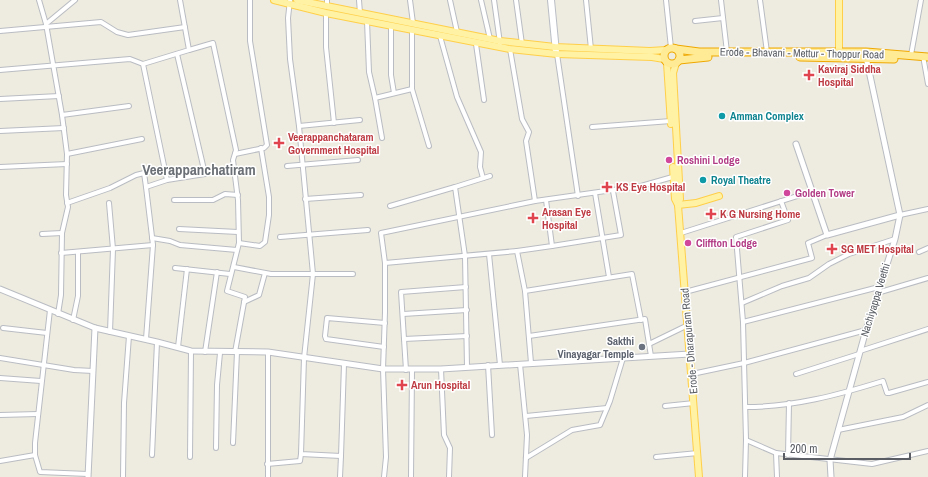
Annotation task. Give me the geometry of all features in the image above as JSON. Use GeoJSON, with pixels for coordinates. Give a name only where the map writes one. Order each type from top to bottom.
{"type":"FeatureCollection","features":[{"type":"Feature","properties":{"kind":"highway","name":"Erode - Bhavani - Mettur - Thoppur Road"},"geometry":{"type":"LineString","coordinates":[[671,49],[699,52],[911,55],[926,59]]}},
{"type":"Feature","properties":{"kind":"highway"},"geometry":{"type":"LineString","coordinates":[[666,61],[663,55],[671,49],[679,52],[678,62]]}},
{"type":"Feature","properties":{"kind":"highway","name":"Erode - Bhavani - Mettur - Thoppur Road"},"geometry":{"type":"LineString","coordinates":[[666,61],[678,62],[698,57],[839,54]]}},
{"type":"Feature","properties":{"kind":"highway","name":"Erode - Bhavani - Mettur - Thoppur Road"},"geometry":{"type":"LineString","coordinates":[[866,54],[926,59]]}},
{"type":"Feature","properties":{"kind":"main road"},"geometry":{"type":"LineString","coordinates":[[274,0],[327,6],[367,21],[457,32],[490,39],[510,49],[591,49],[650,52],[671,49]]}},
{"type":"Feature","properties":{"kind":"main road"},"geometry":{"type":"LineString","coordinates":[[297,0],[312,2],[413,26],[440,36],[476,44],[522,44],[556,50],[652,57],[666,61]]}},
{"type":"Feature","properties":{"kind":"main road"},"geometry":{"type":"LineString","coordinates":[[551,0],[556,50]]}},
{"type":"Feature","properties":{"kind":"main road"},"geometry":{"type":"LineString","coordinates":[[839,0],[839,54]]}},
{"type":"Feature","properties":{"kind":"main road","name":"Erode - Dharapuram Road"},"geometry":{"type":"LineString","coordinates":[[666,61],[676,176],[680,199],[678,205],[699,477]]}},
{"type":"Feature","properties":{"kind":"main road","name":"Erode - Dharapuram Road"},"geometry":{"type":"LineString","coordinates":[[676,176],[673,73],[678,62]]}},
{"type":"Feature","properties":{"kind":"main road"},"geometry":{"type":"LineString","coordinates":[[678,205],[696,203],[719,196]]}},
{"type":"Feature","properties":{"kind":"street"},"geometry":{"type":"LineString","coordinates":[[39,0],[54,67],[67,154],[68,207],[62,233],[61,295],[58,314]]}},
{"type":"Feature","properties":{"kind":"street"},"geometry":{"type":"LineString","coordinates":[[46,26],[75,0]]}},
{"type":"Feature","properties":{"kind":"street"},"geometry":{"type":"LineString","coordinates":[[180,0],[189,50]]}},
{"type":"Feature","properties":{"kind":"street"},"geometry":{"type":"LineString","coordinates":[[235,154],[266,147],[267,144],[250,41],[250,0]]}},
{"type":"Feature","properties":{"kind":"street"},"geometry":{"type":"LineString","coordinates":[[359,0],[360,13]]}},
{"type":"Feature","properties":{"kind":"street"},"geometry":{"type":"LineString","coordinates":[[410,0],[413,26],[412,89],[429,146]]}},
{"type":"Feature","properties":{"kind":"street"},"geometry":{"type":"LineString","coordinates":[[450,0],[457,32]]}},
{"type":"Feature","properties":{"kind":"street"},"geometry":{"type":"LineString","coordinates":[[481,0],[490,39]]}},
{"type":"Feature","properties":{"kind":"street"},"geometry":{"type":"LineString","coordinates":[[494,0],[500,44]]}},
{"type":"Feature","properties":{"kind":"street"},"geometry":{"type":"LineString","coordinates":[[516,0],[522,44]]}},
{"type":"Feature","properties":{"kind":"street"},"geometry":{"type":"LineString","coordinates":[[586,0],[591,49]]}},
{"type":"Feature","properties":{"kind":"street"},"geometry":{"type":"LineString","coordinates":[[666,0],[671,49]]}},
{"type":"Feature","properties":{"kind":"street"},"geometry":{"type":"LineString","coordinates":[[721,0],[727,52]]}},
{"type":"Feature","properties":{"kind":"street"},"geometry":{"type":"LineString","coordinates":[[760,0],[767,53]]}},
{"type":"Feature","properties":{"kind":"street"},"geometry":{"type":"LineString","coordinates":[[911,55],[921,0]]}},
{"type":"Feature","properties":{"kind":"street"},"geometry":{"type":"LineString","coordinates":[[268,464],[300,461],[304,358],[313,274],[305,199],[300,126],[290,59],[289,2]]}},
{"type":"Feature","properties":{"kind":"street"},"geometry":{"type":"LineString","coordinates":[[327,6],[326,47],[334,123]]}},
{"type":"Feature","properties":{"kind":"street"},"geometry":{"type":"LineString","coordinates":[[695,21],[723,18]]}},
{"type":"Feature","properties":{"kind":"street"},"geometry":{"type":"LineString","coordinates":[[367,21],[368,72],[376,98],[382,138]]}},
{"type":"Feature","properties":{"kind":"street"},"geometry":{"type":"LineString","coordinates":[[0,31],[101,22],[117,32],[128,35],[185,27]]}},
{"type":"Feature","properties":{"kind":"street"},"geometry":{"type":"LineString","coordinates":[[391,25],[391,75],[394,93]]}},
{"type":"Feature","properties":{"kind":"street"},"geometry":{"type":"LineString","coordinates":[[440,36],[457,97],[481,152],[480,167],[483,178]]}},
{"type":"Feature","properties":{"kind":"street"},"geometry":{"type":"LineString","coordinates":[[0,70],[54,67],[130,59],[143,64],[213,43],[236,150],[233,160],[238,195],[238,243],[234,267],[230,274],[227,292],[245,297],[236,352],[233,443]]}},
{"type":"Feature","properties":{"kind":"street"},"geometry":{"type":"LineString","coordinates":[[476,44],[484,100]]}},
{"type":"Feature","properties":{"kind":"street"},"geometry":{"type":"LineString","coordinates":[[510,49],[522,119],[529,132],[526,142],[535,201]]}},
{"type":"Feature","properties":{"kind":"street"},"geometry":{"type":"LineString","coordinates":[[556,50],[578,196]]}},
{"type":"Feature","properties":{"kind":"street"},"geometry":{"type":"LineString","coordinates":[[146,187],[167,180],[205,174],[177,54]]}},
{"type":"Feature","properties":{"kind":"street","name":"Nachiyappa Veethi"},"geometry":{"type":"LineString","coordinates":[[831,477],[830,460],[859,352],[895,239],[900,215],[866,54]]}},
{"type":"Feature","properties":{"kind":"street"},"geometry":{"type":"LineString","coordinates":[[926,59],[928,84]]}},
{"type":"Feature","properties":{"kind":"street"},"geometry":{"type":"LineString","coordinates":[[143,64],[167,180]]}},
{"type":"Feature","properties":{"kind":"street"},"geometry":{"type":"LineString","coordinates":[[376,98],[412,89]]}},
{"type":"Feature","properties":{"kind":"street"},"geometry":{"type":"LineString","coordinates":[[0,99],[59,96]]}},
{"type":"Feature","properties":{"kind":"street"},"geometry":{"type":"LineString","coordinates":[[62,115],[129,106]]}},
{"type":"Feature","properties":{"kind":"street"},"geometry":{"type":"LineString","coordinates":[[300,126],[360,120]]}},
{"type":"Feature","properties":{"kind":"street"},"geometry":{"type":"LineString","coordinates":[[592,127],[671,121]]}},
{"type":"Feature","properties":{"kind":"street"},"geometry":{"type":"LineString","coordinates":[[0,131],[64,128]]}},
{"type":"Feature","properties":{"kind":"street"},"geometry":{"type":"LineString","coordinates":[[67,154],[142,139]]}},
{"type":"Feature","properties":{"kind":"street"},"geometry":{"type":"LineString","coordinates":[[796,144],[827,236]]}},
{"type":"Feature","properties":{"kind":"street"},"geometry":{"type":"LineString","coordinates":[[238,243],[260,246],[265,242],[269,215],[269,201],[261,148]]}},
{"type":"Feature","properties":{"kind":"street"},"geometry":{"type":"LineString","coordinates":[[287,166],[358,160]]}},
{"type":"Feature","properties":{"kind":"street"},"geometry":{"type":"LineString","coordinates":[[0,167],[67,164]]}},
{"type":"Feature","properties":{"kind":"street"},"geometry":{"type":"LineString","coordinates":[[67,203],[110,188],[144,173],[164,168]]}},
{"type":"Feature","properties":{"kind":"street"},"geometry":{"type":"LineString","coordinates":[[144,173],[153,245],[146,339]]}},
{"type":"Feature","properties":{"kind":"street"},"geometry":{"type":"LineString","coordinates":[[390,206],[410,198],[455,187],[490,176]]}},
{"type":"Feature","properties":{"kind":"street"},"geometry":{"type":"LineString","coordinates":[[384,477],[386,457],[383,369],[385,263],[381,233],[535,201],[613,191],[676,176]]}},
{"type":"Feature","properties":{"kind":"street"},"geometry":{"type":"LineString","coordinates":[[455,187],[465,256],[467,367]]}},
{"type":"Feature","properties":{"kind":"street"},"geometry":{"type":"LineString","coordinates":[[385,263],[517,251],[621,235],[613,191]]}},
{"type":"Feature","properties":{"kind":"street"},"geometry":{"type":"LineString","coordinates":[[680,233],[813,191]]}},
{"type":"Feature","properties":{"kind":"street"},"geometry":{"type":"LineString","coordinates":[[595,193],[609,277]]}},
{"type":"Feature","properties":{"kind":"street"},"geometry":{"type":"LineString","coordinates":[[174,200],[213,200],[219,199],[223,195],[238,195]]}},
{"type":"Feature","properties":{"kind":"street"},"geometry":{"type":"LineString","coordinates":[[305,199],[361,195]]}},
{"type":"Feature","properties":{"kind":"street"},"geometry":{"type":"LineString","coordinates":[[546,200],[552,246]]}},
{"type":"Feature","properties":{"kind":"street"},"geometry":{"type":"LineString","coordinates":[[745,477],[746,407],[743,322],[736,237],[788,220],[781,202]]}},
{"type":"Feature","properties":{"kind":"street"},"geometry":{"type":"LineString","coordinates":[[108,204],[113,249],[110,332]]}},
{"type":"Feature","properties":{"kind":"street"},"geometry":{"type":"LineString","coordinates":[[685,292],[740,276],[812,258],[808,243],[900,215],[928,209]]}},
{"type":"Feature","properties":{"kind":"street"},"geometry":{"type":"LineString","coordinates":[[179,229],[238,232]]}},
{"type":"Feature","properties":{"kind":"street"},"geometry":{"type":"LineString","coordinates":[[280,237],[368,230]]}},
{"type":"Feature","properties":{"kind":"street"},"geometry":{"type":"LineString","coordinates":[[42,234],[62,233]]}},
{"type":"Feature","properties":{"kind":"street"},"geometry":{"type":"LineString","coordinates":[[152,238],[170,241],[180,245],[237,250]]}},
{"type":"Feature","properties":{"kind":"street"},"geometry":{"type":"LineString","coordinates":[[742,303],[782,286],[809,278],[829,264],[849,254],[895,239]]}},
{"type":"Feature","properties":{"kind":"street"},"geometry":{"type":"LineString","coordinates":[[61,253],[153,245]]}},
{"type":"Feature","properties":{"kind":"street"},"geometry":{"type":"LineString","coordinates":[[919,252],[928,248]]}},
{"type":"Feature","properties":{"kind":"street"},"geometry":{"type":"LineString","coordinates":[[517,251],[526,291],[531,364]]}},
{"type":"Feature","properties":{"kind":"street"},"geometry":{"type":"LineString","coordinates":[[73,320],[78,296],[78,252]]}},
{"type":"Feature","properties":{"kind":"street"},"geometry":{"type":"LineString","coordinates":[[489,254],[500,365]]}},
{"type":"Feature","properties":{"kind":"street"},"geometry":{"type":"LineString","coordinates":[[234,267],[265,273],[353,274]]}},
{"type":"Feature","properties":{"kind":"street"},"geometry":{"type":"LineString","coordinates":[[175,268],[230,274]]}},
{"type":"Feature","properties":{"kind":"street"},"geometry":{"type":"LineString","coordinates":[[178,347],[187,269]]}},
{"type":"Feature","properties":{"kind":"street"},"geometry":{"type":"LineString","coordinates":[[205,352],[218,272]]}},
{"type":"Feature","properties":{"kind":"street"},"geometry":{"type":"LineString","coordinates":[[244,302],[259,295],[265,273]]}},
{"type":"Feature","properties":{"kind":"street"},"geometry":{"type":"LineString","coordinates":[[526,291],[632,274],[641,320]]}},
{"type":"Feature","properties":{"kind":"street"},"geometry":{"type":"LineString","coordinates":[[877,293],[928,278]]}},
{"type":"Feature","properties":{"kind":"street"},"geometry":{"type":"LineString","coordinates":[[406,370],[401,292],[466,287]]}},
{"type":"Feature","properties":{"kind":"street"},"geometry":{"type":"LineString","coordinates":[[743,322],[879,287]]}},
{"type":"Feature","properties":{"kind":"street"},"geometry":{"type":"LineString","coordinates":[[0,289],[95,328],[191,351],[220,353],[268,352],[344,364],[383,369],[406,370],[690,354]]}},
{"type":"Feature","properties":{"kind":"street"},"geometry":{"type":"LineString","coordinates":[[50,310],[41,381],[35,455],[40,472],[88,475],[95,328]]}},
{"type":"Feature","properties":{"kind":"street"},"geometry":{"type":"LineString","coordinates":[[403,314],[467,310]]}},
{"type":"Feature","properties":{"kind":"street"},"geometry":{"type":"LineString","coordinates":[[384,347],[326,339],[325,336],[327,318],[385,323]]}},
{"type":"Feature","properties":{"kind":"street"},"geometry":{"type":"LineString","coordinates":[[529,336],[645,319],[650,356]]}},
{"type":"Feature","properties":{"kind":"street"},"geometry":{"type":"LineString","coordinates":[[649,344],[688,325]]}},
{"type":"Feature","properties":{"kind":"street"},"geometry":{"type":"LineString","coordinates":[[3,328],[47,333]]}},
{"type":"Feature","properties":{"kind":"street"},"geometry":{"type":"LineString","coordinates":[[796,374],[928,329]]}},
{"type":"Feature","properties":{"kind":"street"},"geometry":{"type":"LineString","coordinates":[[692,374],[744,363],[866,330]]}},
{"type":"Feature","properties":{"kind":"street"},"geometry":{"type":"LineString","coordinates":[[123,477],[128,336]]}},
{"type":"Feature","properties":{"kind":"street"},"geometry":{"type":"LineString","coordinates":[[404,339],[467,336]]}},
{"type":"Feature","properties":{"kind":"street"},"geometry":{"type":"LineString","coordinates":[[152,455],[157,342]]}},
{"type":"Feature","properties":{"kind":"street"},"geometry":{"type":"LineString","coordinates":[[190,457],[191,351]]}},
{"type":"Feature","properties":{"kind":"street"},"geometry":{"type":"LineString","coordinates":[[268,352],[268,477]]}},
{"type":"Feature","properties":{"kind":"street"},"geometry":{"type":"LineString","coordinates":[[216,448],[217,385],[220,353]]}},
{"type":"Feature","properties":{"kind":"street"},"geometry":{"type":"LineString","coordinates":[[0,358],[93,371]]}},
{"type":"Feature","properties":{"kind":"street"},"geometry":{"type":"LineString","coordinates":[[526,458],[572,430],[600,425],[623,358]]}},
{"type":"Feature","properties":{"kind":"street"},"geometry":{"type":"LineString","coordinates":[[340,477],[344,364]]}},
{"type":"Feature","properties":{"kind":"street"},"geometry":{"type":"LineString","coordinates":[[520,364],[526,416],[525,477]]}},
{"type":"Feature","properties":{"kind":"street"},"geometry":{"type":"LineString","coordinates":[[488,365],[492,435]]}},
{"type":"Feature","properties":{"kind":"street"},"geometry":{"type":"LineString","coordinates":[[441,369],[444,434],[450,448],[449,477]]}},
{"type":"Feature","properties":{"kind":"street"},"geometry":{"type":"LineString","coordinates":[[411,477],[412,370]]}},
{"type":"Feature","properties":{"kind":"street"},"geometry":{"type":"LineString","coordinates":[[0,378],[41,381]]}},
{"type":"Feature","properties":{"kind":"street"},"geometry":{"type":"LineString","coordinates":[[746,407],[762,407],[804,402],[848,392],[883,381],[887,393],[928,382]]}},
{"type":"Feature","properties":{"kind":"street"},"geometry":{"type":"LineString","coordinates":[[665,406],[694,403]]}},
{"type":"Feature","properties":{"kind":"street"},"geometry":{"type":"LineString","coordinates":[[788,455],[789,403]]}},
{"type":"Feature","properties":{"kind":"street"},"geometry":{"type":"LineString","coordinates":[[838,430],[903,417],[928,405]]}},
{"type":"Feature","properties":{"kind":"street"},"geometry":{"type":"LineString","coordinates":[[526,416],[607,408]]}},
{"type":"Feature","properties":{"kind":"street"},"geometry":{"type":"LineString","coordinates":[[0,415],[38,414]]}},
{"type":"Feature","properties":{"kind":"street"},"geometry":{"type":"LineString","coordinates":[[746,440],[776,453],[872,464],[928,451]]}},
{"type":"Feature","properties":{"kind":"street"},"geometry":{"type":"LineString","coordinates":[[656,457],[698,453]]}},
{"type":"Feature","properties":{"kind":"street"},"geometry":{"type":"LineString","coordinates":[[776,453],[777,477]]}},
{"type":"Feature","properties":{"kind":"street"},"geometry":{"type":"LineString","coordinates":[[301,454],[341,456]]}},
{"type":"Feature","properties":{"kind":"street"},"geometry":{"type":"LineString","coordinates":[[0,461],[35,455]]}},
{"type":"Feature","properties":{"kind":"place","name":"Kaviraj Siddha Hospital"},"geometry":{"type":"Point","coordinates":[809,75]}},
{"type":"Feature","properties":{"kind":"place","name":"Amman Complex"},"geometry":{"type":"Point","coordinates":[722,116]}},
{"type":"Feature","properties":{"kind":"place","name":"Veerappanchataram Government Hospital"},"geometry":{"type":"Point","coordinates":[279,143]}},
{"type":"Feature","properties":{"kind":"place","name":"Roshini Lodge"},"geometry":{"type":"Point","coordinates":[669,160]}},
{"type":"Feature","properties":{"kind":"place","name":"Royal Theatre"},"geometry":{"type":"Point","coordinates":[703,180]}},
{"type":"Feature","properties":{"kind":"place","name":"KS Eye Hospital"},"geometry":{"type":"Point","coordinates":[607,187]}},
{"type":"Feature","properties":{"kind":"place","name":"Golden Tower"},"geometry":{"type":"Point","coordinates":[787,193]}},
{"type":"Feature","properties":{"kind":"place","name":"K G Nursing Home"},"geometry":{"type":"Point","coordinates":[711,214]}},
{"type":"Feature","properties":{"kind":"place","name":"Arasan Eye Hospital"},"geometry":{"type":"Point","coordinates":[533,218]}},
{"type":"Feature","properties":{"kind":"place","name":"Cliffton Lodge"},"geometry":{"type":"Point","coordinates":[688,243]}},
{"type":"Feature","properties":{"kind":"place","name":"SG MET Hospital"},"geometry":{"type":"Point","coordinates":[832,249]}},
{"type":"Feature","properties":{"kind":"place","name":"Sakthi Vinayagar Temple"},"geometry":{"type":"Point","coordinates":[642,347]}},
{"type":"Feature","properties":{"kind":"place","name":"Arun Hospital"},"geometry":{"type":"Point","coordinates":[402,385]}},
{"type":"Feature","properties":{"kind":"district","name":"Veerappanchatiram"},"geometry":{"type":"Point","coordinates":[199,170]}}]}
